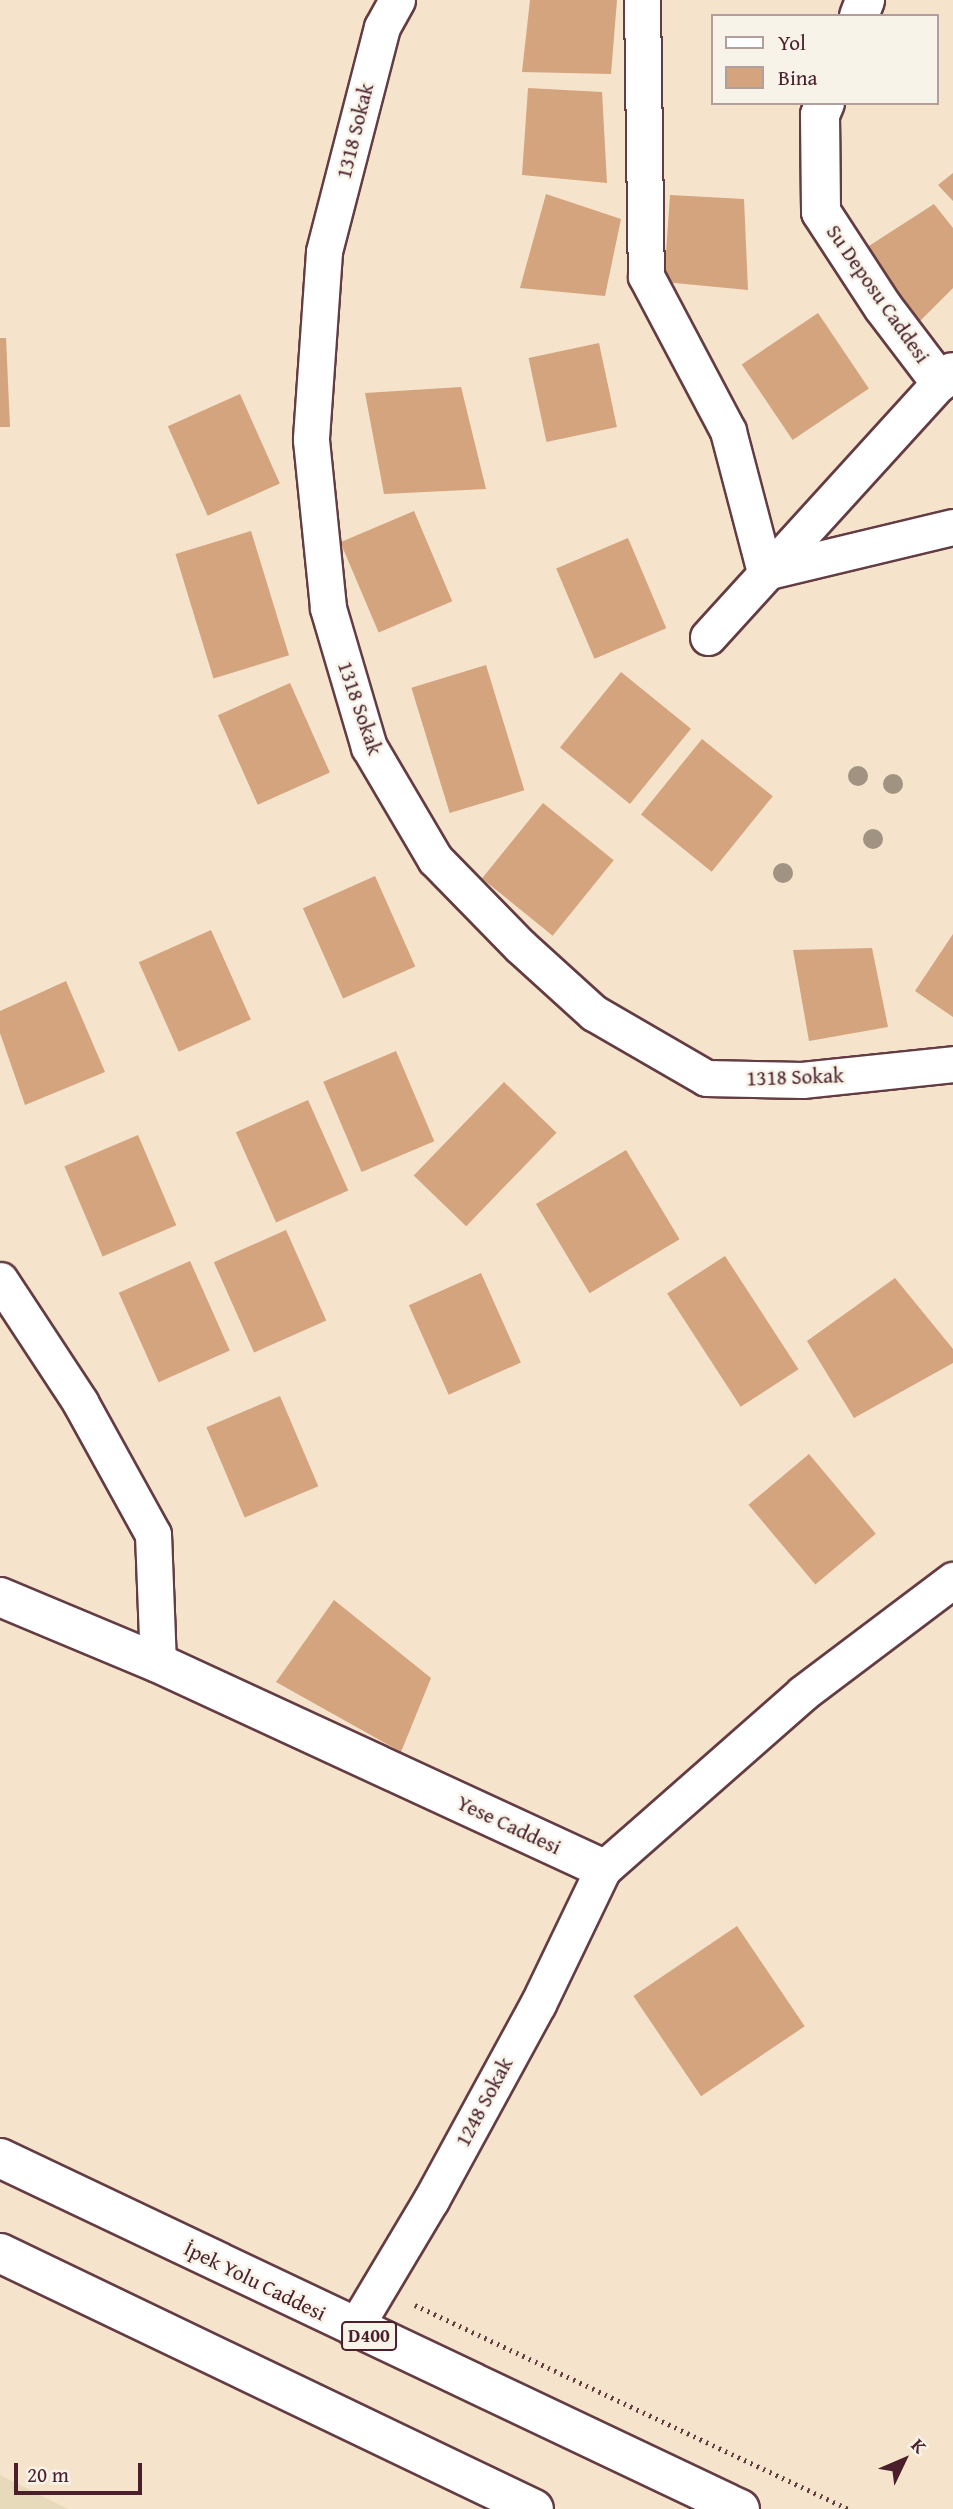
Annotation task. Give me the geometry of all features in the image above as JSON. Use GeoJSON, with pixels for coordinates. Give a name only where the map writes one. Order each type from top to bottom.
{"type":"FeatureCollection","features":[{"type":"Feature","properties":{"kind":"main road","name":"Su Deposu Caddesi"},"geometry":{"type":"LineString","coordinates":[[824,105],[820,115],[821,212],[883,307],[947,377]]}},
{"type":"Feature","properties":{"kind":"main road","name":"Yese Caddesi"},"geometry":{"type":"LineString","coordinates":[[0,1597],[158,1663],[603,1869]]}},
{"type":"Feature","properties":{"kind":"main road","name":"İpek Yolu Caddesi"},"geometry":{"type":"LineString","coordinates":[[0,2158],[354,2329],[740,2509]]}},
{"type":"Feature","properties":{"kind":"main road"},"geometry":{"type":"LineString","coordinates":[[0,2253],[534,2509]]}},
{"type":"Feature","properties":{"kind":"street","name":"1318 Sokak"},"geometry":{"type":"LineString","coordinates":[[397,0],[382,27],[324,252],[311,440],[328,608],[369,747],[435,859],[520,946],[594,1013],[706,1078],[802,1080],[953,1064]]}},
{"type":"Feature","properties":{"kind":"street"},"geometry":{"type":"LineString","coordinates":[[642,0],[646,276],[728,431],[765,572]]}},
{"type":"Feature","properties":{"kind":"street"},"geometry":{"type":"LineString","coordinates":[[708,637],[947,377]]}},
{"type":"Feature","properties":{"kind":"street"},"geometry":{"type":"LineString","coordinates":[[765,572],[953,527]]}},
{"type":"Feature","properties":{"kind":"street"},"geometry":{"type":"LineString","coordinates":[[0,1280],[80,1402],[153,1534],[158,1663]]}},
{"type":"Feature","properties":{"kind":"street"},"geometry":{"type":"LineString","coordinates":[[603,1869],[803,1693],[953,1580]]}},
{"type":"Feature","properties":{"kind":"street","name":"1248 Sokak"},"geometry":{"type":"LineString","coordinates":[[354,2329],[538,2004],[603,1869]]}},
{"type":"Feature","properties":{"kind":"path"},"geometry":{"type":"LineString","coordinates":[[378,2288],[848,2509]]}},
{"type":"Feature","properties":{"kind":"shaded area"},"geometry":{"type":"Polygon","coordinates":[[[0,2475],[68,2509],[0,2509],[0,2475]]]}},
{"type":"Feature","properties":{"kind":"building"},"geometry":{"type":"Polygon","coordinates":[[[530,0],[617,0],[611,74],[522,72],[530,0]]]}},
{"type":"Feature","properties":{"kind":"building"},"geometry":{"type":"Polygon","coordinates":[[[528,88],[602,92],[607,183],[522,175],[528,88]]]}},
{"type":"Feature","properties":{"kind":"building"},"geometry":{"type":"Polygon","coordinates":[[[953,173],[953,201],[938,185],[953,173]]]}},
{"type":"Feature","properties":{"kind":"building"},"geometry":{"type":"Polygon","coordinates":[[[546,194],[621,219],[605,296],[520,288],[546,194]]]}},
{"type":"Feature","properties":{"kind":"building"},"geometry":{"type":"Polygon","coordinates":[[[670,195],[744,199],[748,290],[664,282],[670,195]]]}},
{"type":"Feature","properties":{"kind":"building"},"geometry":{"type":"Polygon","coordinates":[[[934,204],[953,228],[953,288],[920,321],[858,253],[934,204]]]}},
{"type":"Feature","properties":{"kind":"building"},"geometry":{"type":"Polygon","coordinates":[[[818,313],[869,388],[793,440],[742,364],[818,313]]]}},
{"type":"Feature","properties":{"kind":"building"},"geometry":{"type":"Polygon","coordinates":[[[0,338],[6,338],[10,427],[0,427],[0,338]]]}},
{"type":"Feature","properties":{"kind":"building"},"geometry":{"type":"Polygon","coordinates":[[[599,343],[617,427],[546,442],[529,358],[599,343]]]}},
{"type":"Feature","properties":{"kind":"building"},"geometry":{"type":"Polygon","coordinates":[[[461,387],[486,489],[384,494],[365,393],[461,387]]]}},
{"type":"Feature","properties":{"kind":"building"},"geometry":{"type":"Polygon","coordinates":[[[240,394],[280,484],[208,516],[168,426],[240,394]]]}},
{"type":"Feature","properties":{"kind":"building"},"geometry":{"type":"Polygon","coordinates":[[[414,511],[452,601],[379,632],[340,542],[414,511]]]}},
{"type":"Feature","properties":{"kind":"building"},"geometry":{"type":"Polygon","coordinates":[[[251,531],[289,655],[213,678],[175,554],[251,531]]]}},
{"type":"Feature","properties":{"kind":"building"},"geometry":{"type":"Polygon","coordinates":[[[628,538],[666,628],[594,659],[556,568],[628,538]]]}},
{"type":"Feature","properties":{"kind":"building"},"geometry":{"type":"Polygon","coordinates":[[[486,665],[524,790],[450,813],[411,688],[486,665]]]}},
{"type":"Feature","properties":{"kind":"building"},"geometry":{"type":"Polygon","coordinates":[[[621,672],[691,729],[630,804],[560,747],[621,672]]]}},
{"type":"Feature","properties":{"kind":"building"},"geometry":{"type":"Polygon","coordinates":[[[290,683],[330,773],[258,805],[218,715],[290,683]]]}},
{"type":"Feature","properties":{"kind":"building"},"geometry":{"type":"Polygon","coordinates":[[[702,739],[773,796],[712,872],[641,814],[702,739]]]}},
{"type":"Feature","properties":{"kind":"building"},"geometry":{"type":"Polygon","coordinates":[[[543,803],[614,860],[553,936],[482,878],[543,803]]]}},
{"type":"Feature","properties":{"kind":"building"},"geometry":{"type":"Polygon","coordinates":[[[375,876],[415,966],[343,999],[303,908],[375,876]]]}},
{"type":"Feature","properties":{"kind":"building"},"geometry":{"type":"Polygon","coordinates":[[[211,930],[251,1020],[179,1052],[139,962],[211,930]]]}},
{"type":"Feature","properties":{"kind":"building"},"geometry":{"type":"Polygon","coordinates":[[[953,934],[953,1017],[915,991],[953,934]]]}},
{"type":"Feature","properties":{"kind":"building"},"geometry":{"type":"Polygon","coordinates":[[[872,948],[888,1027],[809,1041],[793,950],[872,948]]]}},
{"type":"Feature","properties":{"kind":"building"},"geometry":{"type":"Polygon","coordinates":[[[66,981],[105,1072],[25,1105],[0,1033],[0,1011],[66,981]]]}},
{"type":"Feature","properties":{"kind":"building"},"geometry":{"type":"Polygon","coordinates":[[[396,1051],[434,1141],[362,1172],[323,1082],[396,1051]]]}},
{"type":"Feature","properties":{"kind":"building"},"geometry":{"type":"Polygon","coordinates":[[[504,1082],[557,1133],[466,1226],[414,1176],[504,1082]]]}},
{"type":"Feature","properties":{"kind":"building"},"geometry":{"type":"Polygon","coordinates":[[[308,1100],[348,1190],[276,1223],[236,1132],[308,1100]]]}},
{"type":"Feature","properties":{"kind":"building"},"geometry":{"type":"Polygon","coordinates":[[[138,1135],[176,1225],[103,1256],[64,1166],[138,1135]]]}},
{"type":"Feature","properties":{"kind":"building"},"geometry":{"type":"Polygon","coordinates":[[[626,1150],[680,1239],[590,1293],[536,1204],[626,1150]]]}},
{"type":"Feature","properties":{"kind":"building"},"geometry":{"type":"Polygon","coordinates":[[[286,1230],[326,1320],[254,1353],[214,1262],[286,1230]]]}},
{"type":"Feature","properties":{"kind":"building"},"geometry":{"type":"Polygon","coordinates":[[[725,1256],[799,1369],[741,1407],[667,1294],[725,1256]]]}},
{"type":"Feature","properties":{"kind":"building"},"geometry":{"type":"Polygon","coordinates":[[[190,1261],[230,1351],[159,1382],[119,1293],[190,1261]]]}},
{"type":"Feature","properties":{"kind":"building"},"geometry":{"type":"Polygon","coordinates":[[[481,1273],[521,1363],[449,1395],[409,1305],[481,1273]]]}},
{"type":"Feature","properties":{"kind":"building"},"geometry":{"type":"Polygon","coordinates":[[[895,1278],[953,1349],[953,1363],[854,1418],[807,1341],[895,1278]]]}},
{"type":"Feature","properties":{"kind":"building"},"geometry":{"type":"Polygon","coordinates":[[[280,1396],[318,1486],[245,1517],[206,1427],[280,1396]]]}},
{"type":"Feature","properties":{"kind":"building"},"geometry":{"type":"Polygon","coordinates":[[[809,1454],[876,1534],[815,1584],[748,1505],[809,1454]]]}},
{"type":"Feature","properties":{"kind":"building"},"geometry":{"type":"Polygon","coordinates":[[[334,1600],[431,1678],[401,1752],[276,1682],[334,1600]]]}},
{"type":"Feature","properties":{"kind":"building"},"geometry":{"type":"Polygon","coordinates":[[[737,1926],[805,2026],[701,2096],[633,1996],[737,1926]]]}}]}
